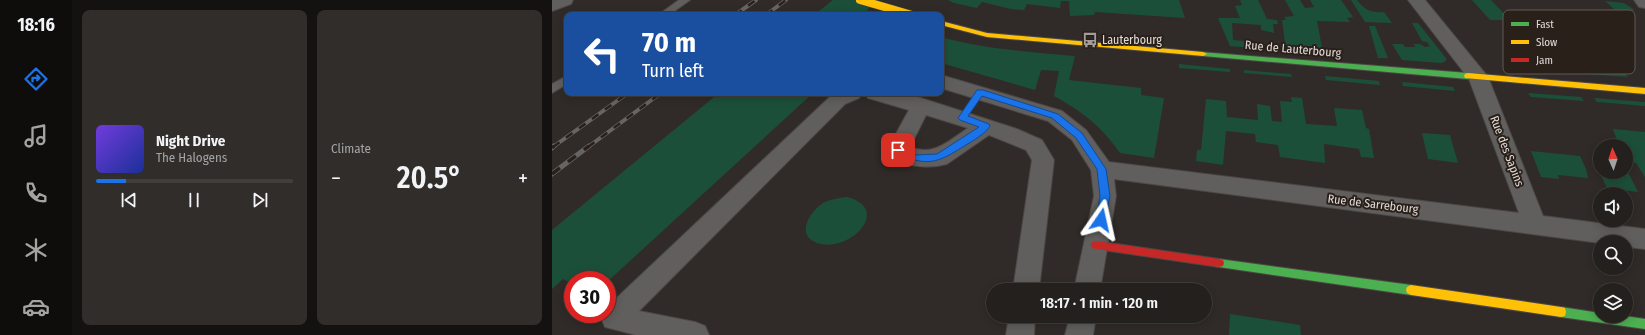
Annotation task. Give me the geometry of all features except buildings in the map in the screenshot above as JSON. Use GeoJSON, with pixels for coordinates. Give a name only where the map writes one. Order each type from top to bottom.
{"type":"FeatureCollection","features":[{"type":"Feature","properties":{"kind":"street"},"geometry":{"type":"LineString","coordinates":[[552,6],[565,0]]}},
{"type":"Feature","properties":{"kind":"street"},"geometry":{"type":"LineString","coordinates":[[860,0],[902,12]]}},
{"type":"Feature","properties":{"kind":"street"},"geometry":{"type":"LineString","coordinates":[[883,12],[893,0]]}},
{"type":"Feature","properties":{"kind":"street","name":"Rue des Sapins"},"geometry":{"type":"LineString","coordinates":[[1416,0],[1478,77],[1534,225]]}},
{"type":"Feature","properties":{"kind":"street"},"geometry":{"type":"LineString","coordinates":[[1642,0],[1645,3]]}},
{"type":"Feature","properties":{"kind":"street","name":"Rue de Lauterbourg"},"geometry":{"type":"LineString","coordinates":[[944,24],[986,35],[1029,40],[1645,91]]}},
{"type":"Feature","properties":{"kind":"street"},"geometry":{"type":"LineString","coordinates":[[944,81],[1055,116],[1079,136],[1102,169],[1105,196],[1089,283]]}},
{"type":"Feature","properties":{"kind":"street"},"geometry":{"type":"LineString","coordinates":[[962,118],[980,92]]}},
{"type":"Feature","properties":{"kind":"street"},"geometry":{"type":"LineString","coordinates":[[695,335],[614,318],[838,99],[845,96]]}},
{"type":"Feature","properties":{"kind":"street"},"geometry":{"type":"LineString","coordinates":[[886,96],[962,118],[1034,145],[1044,160],[1027,283]]}},
{"type":"Feature","properties":{"kind":"street"},"geometry":{"type":"LineString","coordinates":[[921,105],[898,150],[915,158],[939,158],[986,126]]}},
{"type":"Feature","properties":{"kind":"street","name":"Rue de Sarrebourg"},"geometry":{"type":"LineString","coordinates":[[1102,169],[1645,239]]}},
{"type":"Feature","properties":{"kind":"street"},"geometry":{"type":"LineString","coordinates":[[1096,245],[1645,324]]}},
{"type":"Feature","properties":{"kind":"street"},"geometry":{"type":"LineString","coordinates":[[1020,335],[1021,323]]}},
{"type":"Feature","properties":{"kind":"street"},"geometry":{"type":"LineString","coordinates":[[1079,335],[1081,323]]}},
{"type":"Feature","properties":{"kind":"lane"},"geometry":{"type":"LineString","coordinates":[[667,12],[685,0]]}},
{"type":"Feature","properties":{"kind":"lane"},"geometry":{"type":"LineString","coordinates":[[552,89],[564,81]]}},
{"type":"Feature","properties":{"kind":"green space"},"geometry":{"type":"Polygon","coordinates":[[[833,0],[874,0],[866,12],[818,12],[833,0]]]}},
{"type":"Feature","properties":{"kind":"green space"},"geometry":{"type":"Polygon","coordinates":[[[948,0],[1179,0],[1185,18],[1095,12],[1094,15],[1070,16],[1069,1],[1061,1],[1060,8],[1027,4],[1024,10],[1011,9],[982,2],[977,8],[954,3],[948,0]]]}},
{"type":"Feature","properties":{"kind":"green space"},"geometry":{"type":"Polygon","coordinates":[[[1240,0],[1258,0],[1267,19],[1277,20],[1278,24],[1273,24],[1274,33],[1261,30],[1261,25],[1232,23],[1233,40],[1262,43],[1263,49],[1230,46],[1218,18],[1240,18],[1235,6],[1242,5],[1240,0]]]}},
{"type":"Feature","properties":{"kind":"green space"},"geometry":{"type":"Polygon","coordinates":[[[1285,0],[1300,0],[1305,8],[1314,7],[1310,0],[1341,0],[1353,17],[1347,18],[1350,22],[1317,21],[1323,53],[1286,50],[1282,20],[1286,20],[1284,17],[1294,16],[1285,0]]]}},
{"type":"Feature","properties":{"kind":"green space"},"geometry":{"type":"Polygon","coordinates":[[[1351,0],[1357,0],[1362,6],[1369,10],[1384,12],[1392,23],[1365,22],[1351,0]]]}},
{"type":"Feature","properties":{"kind":"green space"},"geometry":{"type":"Polygon","coordinates":[[[1472,0],[1491,0],[1503,13],[1503,20],[1490,20],[1472,0]]]}},
{"type":"Feature","properties":{"kind":"green space"},"geometry":{"type":"Polygon","coordinates":[[[1605,1],[1624,3],[1635,10],[1604,10],[1614,9],[1605,1]]]}},
{"type":"Feature","properties":{"kind":"green space"},"geometry":{"type":"Polygon","coordinates":[[[1412,23],[1418,23],[1446,58],[1446,61],[1441,63],[1402,60],[1392,44],[1403,44],[1405,47],[1415,47],[1414,44],[1420,44],[1425,47],[1430,46],[1427,42],[1422,41],[1412,23]]]}},
{"type":"Feature","properties":{"kind":"green space"},"geometry":{"type":"Polygon","coordinates":[[[1369,26],[1375,26],[1388,58],[1378,58],[1369,26]]]}},
{"type":"Feature","properties":{"kind":"green space"},"geometry":{"type":"Polygon","coordinates":[[[944,38],[991,47],[1075,56],[1069,80],[1141,88],[1141,95],[1164,98],[1154,158],[1120,153],[1106,135],[1091,120],[1054,96],[1059,71],[1041,70],[1035,90],[944,64],[944,38]]]}},
{"type":"Feature","properties":{"kind":"green space"},"geometry":{"type":"Polygon","coordinates":[[[1179,64],[1230,69],[1230,72],[1179,68],[1179,64]]]}},
{"type":"Feature","properties":{"kind":"green space"},"geometry":{"type":"Polygon","coordinates":[[[1244,70],[1291,74],[1292,77],[1244,73],[1244,70]]]}},
{"type":"Feature","properties":{"kind":"green space"},"geometry":{"type":"Polygon","coordinates":[[[1586,74],[1626,74],[1628,77],[1586,74]]]}},
{"type":"Feature","properties":{"kind":"green space"},"geometry":{"type":"Polygon","coordinates":[[[1325,76],[1379,81],[1380,85],[1326,80],[1325,76]]]}},
{"type":"Feature","properties":{"kind":"green space"},"geometry":{"type":"Polygon","coordinates":[[[1402,82],[1453,87],[1455,91],[1403,86],[1402,82]]]}},
{"type":"Feature","properties":{"kind":"green space"},"geometry":{"type":"Polygon","coordinates":[[[1528,93],[1581,97],[1584,101],[1531,97],[1528,93]]]}},
{"type":"Feature","properties":{"kind":"green space"},"geometry":{"type":"Polygon","coordinates":[[[715,96],[810,96],[616,274],[616,271],[564,271],[564,280],[552,289],[552,230],[715,96]]]}},
{"type":"Feature","properties":{"kind":"green space"},"geometry":{"type":"Polygon","coordinates":[[[1291,97],[1302,98],[1306,124],[1337,126],[1334,108],[1362,110],[1366,128],[1369,129],[1374,158],[1361,157],[1359,149],[1324,144],[1325,163],[1280,157],[1278,145],[1256,142],[1255,134],[1226,131],[1223,165],[1196,161],[1197,150],[1201,150],[1206,99],[1226,101],[1227,117],[1258,120],[1257,104],[1270,106],[1272,121],[1282,122],[1280,101],[1292,102],[1291,97]]]}},
{"type":"Feature","properties":{"kind":"green space"},"geometry":{"type":"Polygon","coordinates":[[[1594,98],[1645,102],[1645,106],[1597,102],[1594,98]]]}},
{"type":"Feature","properties":{"kind":"green space"},"geometry":{"type":"Polygon","coordinates":[[[1613,129],[1645,132],[1645,177],[1636,163],[1633,162],[1633,139],[1617,139],[1613,129]]]}},
{"type":"Feature","properties":{"kind":"green space"},"geometry":{"type":"Polygon","coordinates":[[[1422,133],[1450,135],[1458,163],[1428,159],[1422,133]]]}},
{"type":"Feature","properties":{"kind":"green space"},"geometry":{"type":"Polygon","coordinates":[[[1531,151],[1580,156],[1588,178],[1558,175],[1559,179],[1541,177],[1531,151]]]}},
{"type":"Feature","properties":{"kind":"green space"},"geometry":{"type":"Polygon","coordinates":[[[1603,179],[1632,179],[1638,192],[1633,191],[1633,187],[1607,187],[1603,179]]]}},
{"type":"Feature","properties":{"kind":"green space"},"geometry":{"type":"Polygon","coordinates":[[[847,197],[860,203],[866,211],[866,220],[861,229],[853,236],[842,242],[829,245],[817,243],[810,239],[806,229],[807,223],[813,212],[823,203],[847,197]]]}},
{"type":"Feature","properties":{"kind":"green space"},"geometry":{"type":"Polygon","coordinates":[[[1230,314],[1300,325],[1301,335],[1229,335],[1230,314]]]}},
{"type":"Feature","properties":{"kind":"railway"},"geometry":{"type":"LineString","coordinates":[[739,12],[756,0]]}},
{"type":"Feature","properties":{"kind":"railway"},"geometry":{"type":"LineString","coordinates":[[770,12],[786,0]]}},
{"type":"Feature","properties":{"kind":"railway"},"geometry":{"type":"LineString","coordinates":[[553,147],[624,96]]}},
{"type":"Feature","properties":{"kind":"railway"},"geometry":{"type":"LineString","coordinates":[[588,147],[657,96]]}},
{"type":"Feature","properties":{"kind":"railway"},"geometry":{"type":"LineString","coordinates":[[552,174],[589,146]]}},
{"type":"Feature","properties":{"kind":"traffic: fast"},"geometry":{"type":"LineString","coordinates":[[1203,54],[1468,76]]}},
{"type":"Feature","properties":{"kind":"traffic: fast"},"geometry":{"type":"LineString","coordinates":[[1219,263],[1411,290]]}},
{"type":"Feature","properties":{"kind":"traffic: fast"},"geometry":{"type":"LineString","coordinates":[[1561,312],[1645,324]]}},
{"type":"Feature","properties":{"kind":"traffic: slow"},"geometry":{"type":"LineString","coordinates":[[860,0],[902,12]]}},
{"type":"Feature","properties":{"kind":"traffic: slow"},"geometry":{"type":"LineString","coordinates":[[944,24],[987,35],[1203,54]]}},
{"type":"Feature","properties":{"kind":"traffic: slow"},"geometry":{"type":"LineString","coordinates":[[1468,76],[1645,91]]}},
{"type":"Feature","properties":{"kind":"traffic: slow"},"geometry":{"type":"LineString","coordinates":[[1411,290],[1561,312]]}},
{"type":"Feature","properties":{"kind":"traffic: jam"},"geometry":{"type":"LineString","coordinates":[[1096,245],[1219,263]]}},
{"type":"Feature","properties":{"kind":"place","name":"Lauterbourg"},"geometry":{"type":"Point","coordinates":[1090,40]}},
{"type":"Feature","properties":{"kind":"route"},"geometry":{"type":"LineString","coordinates":[[898,150],[915,158],[939,158],[970,138],[986,126],[962,118],[980,92],[1055,116],[1079,136],[1102,169],[1105,196],[1101,220]]}}]}
